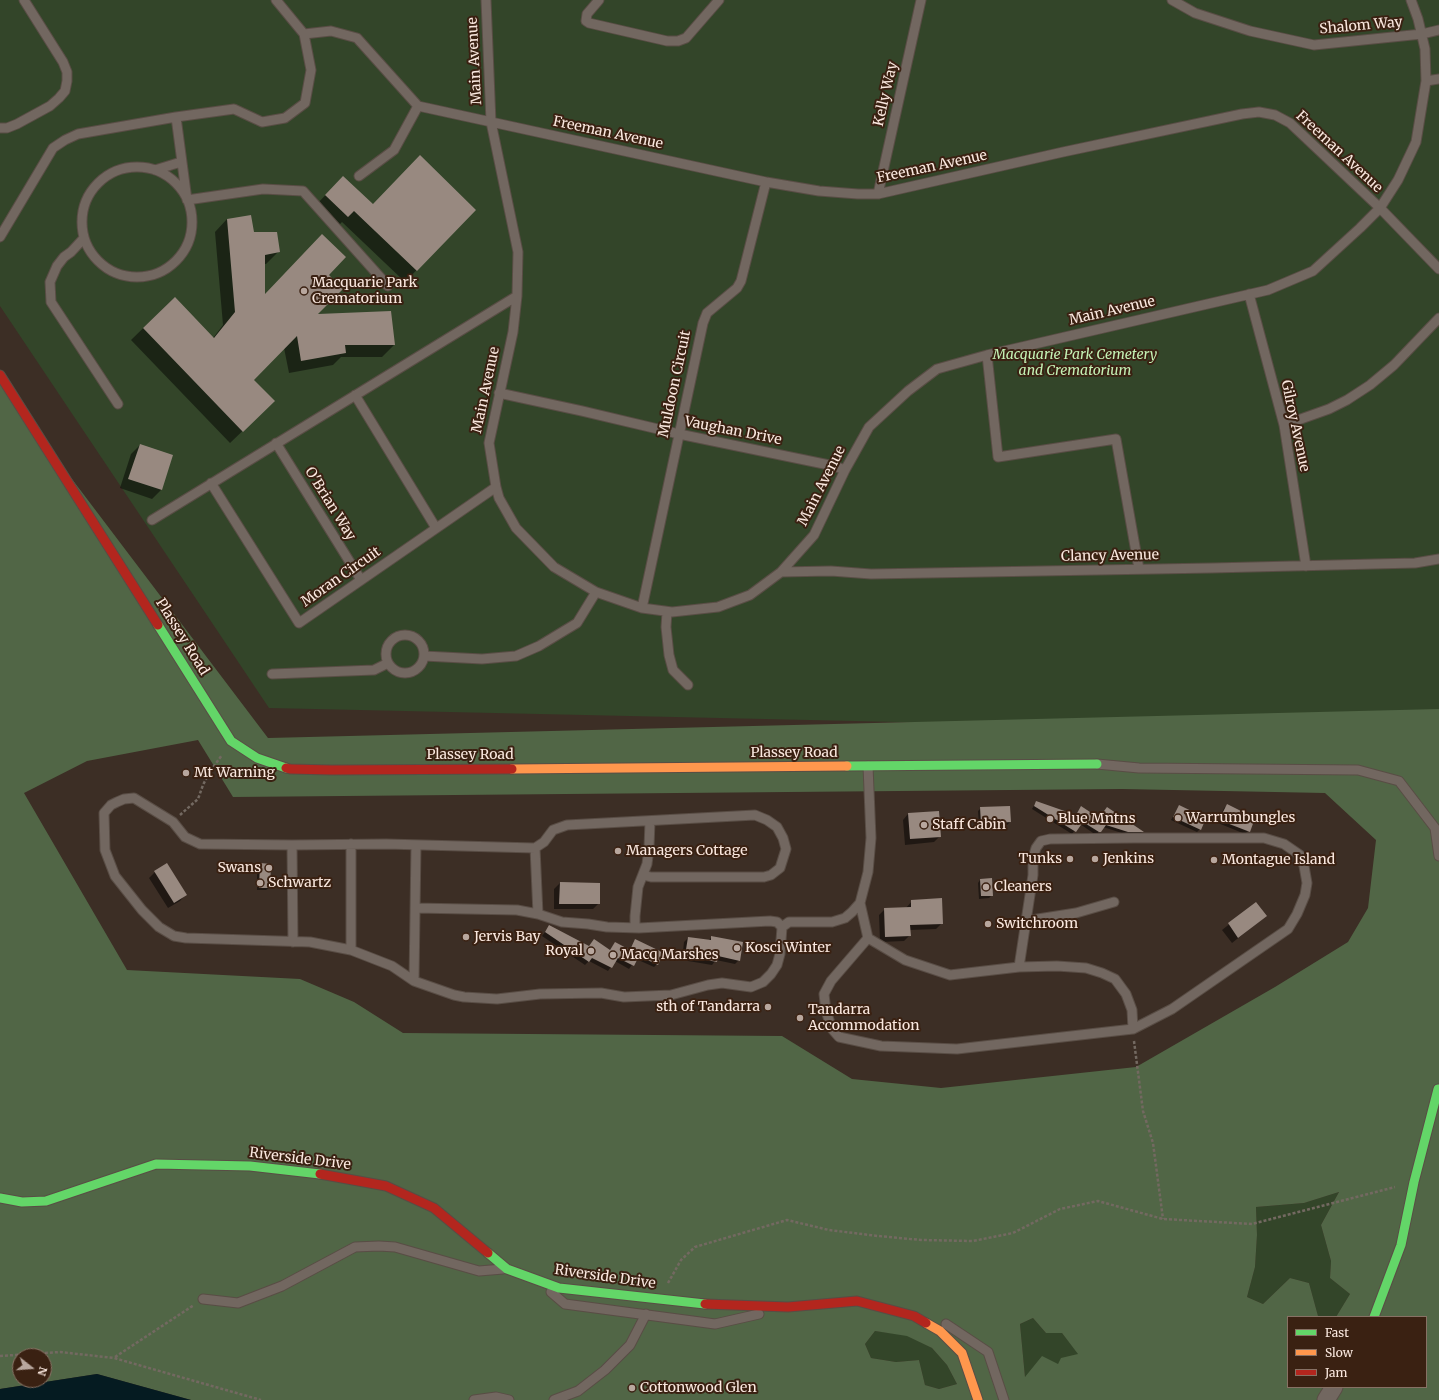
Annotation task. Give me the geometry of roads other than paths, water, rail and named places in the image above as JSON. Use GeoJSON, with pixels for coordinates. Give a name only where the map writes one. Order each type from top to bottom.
{"type":"FeatureCollection","features":[{"type":"Feature","properties":{"kind":"street","name":"Plassey Road"},"geometry":{"type":"LineString","coordinates":[[0,375],[231,741],[257,758],[290,769],[332,770],[1097,764]]}},
{"type":"Feature","properties":{"kind":"street"},"geometry":{"type":"LineString","coordinates":[[1374,1316],[1401,1245],[1414,1182],[1439,1085]]}},
{"type":"Feature","properties":{"kind":"street","name":"Riverside Drive"},"geometry":{"type":"LineString","coordinates":[[0,1198],[22,1202],[46,1201],[156,1164],[250,1166],[331,1175],[386,1186],[434,1208],[507,1269],[559,1288],[710,1304],[788,1307],[858,1302],[914,1316],[940,1331],[962,1353],[978,1400]]}},
{"type":"Feature","properties":{"kind":"street"},"geometry":{"type":"LineString","coordinates":[[1326,1400],[1333,1388]]}},
{"type":"Feature","properties":{"kind":"lane"},"geometry":{"type":"LineString","coordinates":[[0,128],[8,128],[50,106],[65,91],[67,81],[67,72],[63,62],[24,0]]}},
{"type":"Feature","properties":{"kind":"lane"},"geometry":{"type":"LineString","coordinates":[[1,233],[53,148],[78,134],[176,117],[234,109],[262,122],[285,118],[305,103],[311,70],[304,34],[276,0]]}},
{"type":"Feature","properties":{"kind":"lane","name":"Main Avenue"},"geometry":{"type":"LineString","coordinates":[[486,0],[492,122],[518,252],[517,296],[512,332],[489,443],[499,498],[516,528],[554,567],[596,592],[642,608],[667,612],[718,607],[750,595],[781,572],[814,535],[845,470],[869,427],[908,391],[937,369],[986,354],[1268,290],[1313,271],[1380,208],[1398,180],[1416,142],[1426,81],[1425,49],[1412,0]]}},
{"type":"Feature","properties":{"kind":"lane"},"geometry":{"type":"LineString","coordinates":[[599,0],[587,14],[586,21],[667,42],[678,42],[686,38],[719,0]]}},
{"type":"Feature","properties":{"kind":"lane","name":"Kelly Way"},"geometry":{"type":"LineString","coordinates":[[878,194],[921,0]]}},
{"type":"Feature","properties":{"kind":"lane","name":"Shalom Way"},"geometry":{"type":"LineString","coordinates":[[1172,0],[1195,12],[1250,31],[1314,45],[1422,34],[1439,30]]}},
{"type":"Feature","properties":{"kind":"lane"},"geometry":{"type":"LineString","coordinates":[[304,34],[331,31],[357,38],[418,106],[394,150],[359,176]]}},
{"type":"Feature","properties":{"kind":"lane"},"geometry":{"type":"LineString","coordinates":[[1426,81],[1439,79]]}},
{"type":"Feature","properties":{"kind":"lane","name":"Freeman Avenue"},"geometry":{"type":"LineString","coordinates":[[418,106],[766,182],[819,191],[858,194],[878,194],[1063,152],[1259,112],[1275,115],[1290,123],[1380,208],[1439,269]]}},
{"type":"Feature","properties":{"kind":"lane"},"geometry":{"type":"LineString","coordinates":[[176,117],[181,162],[187,200],[191,214],[192,229],[188,244],[180,257],[169,267],[156,274],[141,278],[126,277],[112,272],[100,263],[90,252],[84,238],[82,223],[83,208],[89,194],[99,182],[111,174],[125,168],[140,167],[155,170],[168,177],[179,187],[187,200]]}},
{"type":"Feature","properties":{"kind":"lane"},"geometry":{"type":"LineString","coordinates":[[155,170],[181,162]]}},
{"type":"Feature","properties":{"kind":"lane","name":"Muldoon Circuit"},"geometry":{"type":"LineString","coordinates":[[642,608],[703,323],[707,313],[737,288],[741,281],[766,182]]}},
{"type":"Feature","properties":{"kind":"lane"},"geometry":{"type":"LineString","coordinates":[[187,200],[263,189],[303,191],[388,286]]}},
{"type":"Feature","properties":{"kind":"lane"},"geometry":{"type":"LineString","coordinates":[[84,238],[64,257],[57,266],[50,282],[51,302],[118,404]]}},
{"type":"Feature","properties":{"kind":"lane","name":"Gilroy Avenue"},"geometry":{"type":"LineString","coordinates":[[1249,294],[1284,425],[1306,566]]}},
{"type":"Feature","properties":{"kind":"lane"},"geometry":{"type":"LineString","coordinates":[[152,520],[517,296]]}},
{"type":"Feature","properties":{"kind":"lane"},"geometry":{"type":"LineString","coordinates":[[1284,425],[1329,409],[1347,400],[1370,385],[1394,365],[1439,318]]}},
{"type":"Feature","properties":{"kind":"lane"},"geometry":{"type":"LineString","coordinates":[[986,354],[998,457],[1116,439],[1139,569]]}},
{"type":"Feature","properties":{"kind":"lane","name":"Vaughan Drive"},"geometry":{"type":"LineString","coordinates":[[499,393],[679,434],[834,466],[845,470]]}},
{"type":"Feature","properties":{"kind":"lane"},"geometry":{"type":"LineString","coordinates":[[355,395],[436,528]]}},
{"type":"Feature","properties":{"kind":"lane","name":"O'Brian Way"},"geometry":{"type":"LineString","coordinates":[[276,443],[361,580]]}},
{"type":"Feature","properties":{"kind":"lane","name":"Moran Circuit"},"geometry":{"type":"LineString","coordinates":[[211,483],[299,624],[496,487]]}},
{"type":"Feature","properties":{"kind":"lane","name":"Clancy Avenue"},"geometry":{"type":"LineString","coordinates":[[781,572],[830,571],[871,574],[1306,566],[1415,563],[1439,559]]}},
{"type":"Feature","properties":{"kind":"lane"},"geometry":{"type":"LineString","coordinates":[[424,656],[482,659],[516,656],[539,646],[577,623],[596,592]]}},
{"type":"Feature","properties":{"kind":"lane"},"geometry":{"type":"LineString","coordinates":[[667,612],[666,627],[669,655],[673,670],[688,685]]}},
{"type":"Feature","properties":{"kind":"lane"},"geometry":{"type":"LineString","coordinates":[[407,635],[416,638],[423,647],[424,656],[420,667],[412,672],[399,673],[388,664],[386,653],[393,639],[407,635]]}},
{"type":"Feature","properties":{"kind":"lane"},"geometry":{"type":"LineString","coordinates":[[272,674],[374,670],[388,664]]}},
{"type":"Feature","properties":{"kind":"lane","name":"Plassey Road"},"geometry":{"type":"LineString","coordinates":[[1097,764],[1149,768],[1358,770],[1399,781],[1435,828],[1439,856]]}},
{"type":"Feature","properties":{"kind":"lane"},"geometry":{"type":"LineString","coordinates":[[868,766],[870,846],[868,872],[860,903],[868,938],[905,960],[950,975],[1019,967],[1057,966],[1086,968],[1115,979],[1126,994],[1132,1010],[1133,1029]]}},
{"type":"Feature","properties":{"kind":"lane"},"geometry":{"type":"LineString","coordinates":[[415,908],[517,910],[538,914],[562,922],[607,927],[635,928],[770,920],[777,922],[782,927],[780,954],[777,965],[771,974],[763,982],[751,987],[722,983],[708,985],[671,995],[624,997],[601,993],[540,994],[486,999],[454,995],[414,981],[392,966],[351,950],[310,942],[186,938],[174,936],[159,927],[142,910],[115,876],[105,850],[104,812],[116,802],[134,798],[172,822],[185,837],[200,844],[351,844],[535,848],[544,842],[553,830],[567,825],[755,815],[767,820],[777,827],[783,838],[786,849],[780,868],[771,875],[764,877],[651,877],[643,875]]}},
{"type":"Feature","properties":{"kind":"lane"},"geometry":{"type":"LineString","coordinates":[[635,928],[634,916],[638,887],[647,864],[650,821]]}},
{"type":"Feature","properties":{"kind":"lane"},"geometry":{"type":"LineString","coordinates":[[868,938],[831,981],[824,994],[826,1011],[832,1029],[839,1037],[881,1046],[957,1049],[1133,1029],[1172,1008],[1288,928],[1297,914],[1307,883],[1304,866],[1300,855],[1284,844],[1264,838],[1050,839],[1041,841],[1036,848],[1033,858],[1019,967]]}},
{"type":"Feature","properties":{"kind":"lane"},"geometry":{"type":"LineString","coordinates":[[351,844],[351,950]]}},
{"type":"Feature","properties":{"kind":"lane"},"geometry":{"type":"LineString","coordinates":[[292,845],[293,942]]}},
{"type":"Feature","properties":{"kind":"lane"},"geometry":{"type":"LineString","coordinates":[[414,981],[416,845]]}},
{"type":"Feature","properties":{"kind":"lane"},"geometry":{"type":"LineString","coordinates":[[535,848],[538,914]]}},
{"type":"Feature","properties":{"kind":"lane"},"geometry":{"type":"LineString","coordinates":[[1025,921],[1076,913],[1114,902]]}},
{"type":"Feature","properties":{"kind":"lane"},"geometry":{"type":"LineString","coordinates":[[782,927],[789,922],[832,922],[839,920],[845,918],[860,903]]}},
{"type":"Feature","properties":{"kind":"lane"},"geometry":{"type":"LineString","coordinates":[[203,1299],[238,1303],[282,1286],[355,1247],[395,1247],[479,1271],[507,1269]]}},
{"type":"Feature","properties":{"kind":"lane"},"geometry":{"type":"LineString","coordinates":[[539,1281],[565,1304],[715,1324],[788,1307]]}},
{"type":"Feature","properties":{"kind":"lane"},"geometry":{"type":"LineString","coordinates":[[858,1302],[922,1309]]}},
{"type":"Feature","properties":{"kind":"lane"},"geometry":{"type":"LineString","coordinates":[[554,1400],[578,1391],[606,1370],[630,1345],[646,1314]]}},
{"type":"Feature","properties":{"kind":"lane"},"geometry":{"type":"LineString","coordinates":[[935,1317],[988,1352],[1004,1400]]}},
{"type":"Feature","properties":{"kind":"lane"},"geometry":{"type":"LineString","coordinates":[[474,1400],[496,1397],[509,1400]]}},
{"type":"Feature","properties":{"kind":"water"},"geometry":{"type":"Polygon","coordinates":[[[97,1374],[191,1400],[0,1400],[0,1389],[12,1387],[52,1388],[52,1381],[97,1374]]]}},
{"type":"Feature","properties":{"kind":"place","name":"Macquarie Park Crematorium"},"geometry":{"type":"Point","coordinates":[304,291]}},
{"type":"Feature","properties":{"kind":"place","name":"Mt Warning"},"geometry":{"type":"Point","coordinates":[186,773]}},
{"type":"Feature","properties":{"kind":"place","name":"Warrumbungles"},"geometry":{"type":"Point","coordinates":[1178,818]}},
{"type":"Feature","properties":{"kind":"place","name":"Blue Mntns"},"geometry":{"type":"Point","coordinates":[1050,819]}},
{"type":"Feature","properties":{"kind":"place","name":"Staff Cabin"},"geometry":{"type":"Point","coordinates":[924,825]}},
{"type":"Feature","properties":{"kind":"place","name":"Managers Cottage"},"geometry":{"type":"Point","coordinates":[618,851]}},
{"type":"Feature","properties":{"kind":"place","name":"Tunks"},"geometry":{"type":"Point","coordinates":[1070,859]}},
{"type":"Feature","properties":{"kind":"place","name":"Jenkins"},"geometry":{"type":"Point","coordinates":[1095,859]}},
{"type":"Feature","properties":{"kind":"place","name":"Montague Island"},"geometry":{"type":"Point","coordinates":[1214,860]}},
{"type":"Feature","properties":{"kind":"place","name":"Swans"},"geometry":{"type":"Point","coordinates":[269,868]}},
{"type":"Feature","properties":{"kind":"place","name":"Schwartz"},"geometry":{"type":"Point","coordinates":[260,883]}},
{"type":"Feature","properties":{"kind":"place","name":"Cleaners"},"geometry":{"type":"Point","coordinates":[986,887]}},
{"type":"Feature","properties":{"kind":"place","name":"Switchroom"},"geometry":{"type":"Point","coordinates":[988,924]}},
{"type":"Feature","properties":{"kind":"place","name":"Jervis Bay"},"geometry":{"type":"Point","coordinates":[466,937]}},
{"type":"Feature","properties":{"kind":"place","name":"Kosci Winter"},"geometry":{"type":"Point","coordinates":[737,948]}},
{"type":"Feature","properties":{"kind":"place","name":"Royal"},"geometry":{"type":"Point","coordinates":[591,951]}},
{"type":"Feature","properties":{"kind":"place","name":"Macq Marshes"},"geometry":{"type":"Point","coordinates":[613,955]}},
{"type":"Feature","properties":{"kind":"place","name":"sth of Tandarra"},"geometry":{"type":"Point","coordinates":[768,1007]}},
{"type":"Feature","properties":{"kind":"place","name":"Tandarra Accommodation"},"geometry":{"type":"Point","coordinates":[800,1018]}},
{"type":"Feature","properties":{"kind":"place","name":"Cottonwood Glen"},"geometry":{"type":"Point","coordinates":[632,1388]}},
{"type":"Feature","properties":{"kind":"park label","name":"Macquarie Park Cemetery and Crematorium"},"geometry":{"type":"Point","coordinates":[1075,364]}}]}
